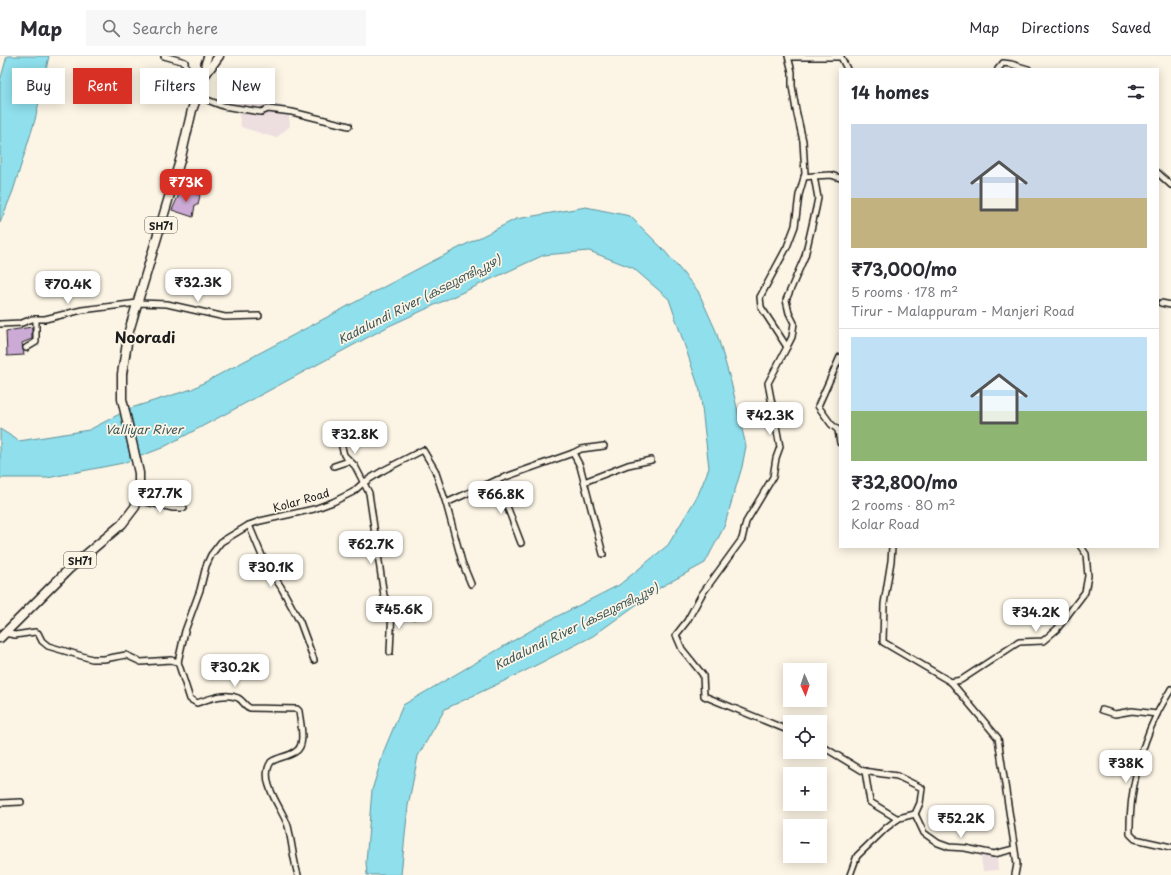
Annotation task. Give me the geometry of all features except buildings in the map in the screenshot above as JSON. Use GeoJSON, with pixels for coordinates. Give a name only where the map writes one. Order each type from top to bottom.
{"type":"FeatureCollection","features":[{"type":"Feature","properties":{"kind":"main road"},"geometry":{"type":"LineString","coordinates":[[205,68],[205,64],[208,56]]}},
{"type":"Feature","properties":{"kind":"main road","name":"SH71"},"geometry":{"type":"LineString","coordinates":[[209,70],[219,56]]}},
{"type":"Feature","properties":{"kind":"main road","name":"SH71"},"geometry":{"type":"LineString","coordinates":[[2,635],[69,569],[122,524],[135,507],[138,500],[140,494],[139,473],[122,399],[123,366],[129,331],[181,157],[194,104]]}},
{"type":"Feature","properties":{"kind":"street"},"geometry":{"type":"LineString","coordinates":[[164,56],[185,62],[186,68]]}},
{"type":"Feature","properties":{"kind":"street"},"geometry":{"type":"LineString","coordinates":[[999,68],[1003,63],[1004,56]]}},
{"type":"Feature","properties":{"kind":"street"},"geometry":{"type":"LineString","coordinates":[[787,347],[761,307],[760,297],[787,248],[795,226],[804,177],[805,159],[803,142],[792,86],[792,72],[788,57],[841,58],[846,68]]}},
{"type":"Feature","properties":{"kind":"street"},"geometry":{"type":"LineString","coordinates":[[1003,63],[1025,68]]}},
{"type":"Feature","properties":{"kind":"street"},"geometry":{"type":"LineString","coordinates":[[209,101],[223,106],[262,112],[268,109],[292,112],[349,126]]}},
{"type":"Feature","properties":{"kind":"street"},"geometry":{"type":"LineString","coordinates":[[1159,174],[1171,185]]}},
{"type":"Feature","properties":{"kind":"street"},"geometry":{"type":"LineString","coordinates":[[804,177],[830,175],[839,178]]}},
{"type":"Feature","properties":{"kind":"street"},"geometry":{"type":"LineString","coordinates":[[783,728],[704,696],[703,675],[682,649],[676,635],[742,539],[746,522],[773,477],[776,458],[780,447],[768,383],[792,337],[794,323],[789,313],[786,300],[805,256],[816,208],[818,198],[814,176]]}},
{"type":"Feature","properties":{"kind":"street"},"geometry":{"type":"LineString","coordinates":[[0,324],[22,323],[36,319],[138,303],[167,304],[225,317],[259,316]]}},
{"type":"Feature","properties":{"kind":"street"},"geometry":{"type":"LineString","coordinates":[[1162,303],[1171,305]]}},
{"type":"Feature","properties":{"kind":"street"},"geometry":{"type":"LineString","coordinates":[[26,348],[36,342],[36,319]]}},
{"type":"Feature","properties":{"kind":"street"},"geometry":{"type":"LineString","coordinates":[[839,359],[818,406],[831,424],[838,430],[839,436]]}},
{"type":"Feature","properties":{"kind":"street"},"geometry":{"type":"LineString","coordinates":[[362,430],[341,443],[344,455],[355,466],[369,493],[384,596],[392,608],[390,652]]}},
{"type":"Feature","properties":{"kind":"street"},"geometry":{"type":"LineString","coordinates":[[471,584],[462,562],[446,503],[497,480],[573,453],[581,448],[604,446]]}},
{"type":"Feature","properties":{"kind":"street","name":"Kolar Road"},"geometry":{"type":"LineString","coordinates":[[178,662],[185,631],[211,555],[221,542],[249,525],[260,521],[314,509],[334,502],[354,492],[363,483],[423,450],[435,470],[446,503]]}},
{"type":"Feature","properties":{"kind":"street"},"geometry":{"type":"LineString","coordinates":[[573,453],[580,466],[603,554]]}},
{"type":"Feature","properties":{"kind":"street"},"geometry":{"type":"LineString","coordinates":[[584,482],[628,465],[651,460]]}},
{"type":"Feature","properties":{"kind":"street"},"geometry":{"type":"LineString","coordinates":[[334,466],[349,461]]}},
{"type":"Feature","properties":{"kind":"street"},"geometry":{"type":"LineString","coordinates":[[497,480],[521,543]]}},
{"type":"Feature","properties":{"kind":"street"},"geometry":{"type":"LineString","coordinates":[[138,500],[173,508],[184,508]]}},
{"type":"Feature","properties":{"kind":"street"},"geometry":{"type":"LineString","coordinates":[[249,525],[265,563],[300,622],[314,660]]}},
{"type":"Feature","properties":{"kind":"street"},"geometry":{"type":"LineString","coordinates":[[892,548],[884,604],[883,642],[951,682],[998,738],[1017,864],[1015,875]]}},
{"type":"Feature","properties":{"kind":"street"},"geometry":{"type":"LineString","coordinates":[[951,682],[961,680],[1019,642],[1043,641],[1057,629],[1085,592],[1088,576],[1087,561],[1086,554],[1082,548]]}},
{"type":"Feature","properties":{"kind":"street"},"geometry":{"type":"LineString","coordinates":[[392,608],[414,616]]}},
{"type":"Feature","properties":{"kind":"street"},"geometry":{"type":"LineString","coordinates":[[2,635],[15,635],[34,632],[38,633],[42,641],[48,646],[92,659],[104,659],[126,655],[142,662],[171,660],[178,662],[190,699],[193,702],[197,703],[215,697],[234,696],[240,698],[246,707],[250,708],[287,708],[299,710],[301,744],[296,752],[271,762],[268,772],[268,782],[273,798],[282,811],[288,826],[298,875]]}},
{"type":"Feature","properties":{"kind":"street"},"geometry":{"type":"LineString","coordinates":[[1171,689],[1157,714],[1144,747],[1134,787],[1130,820],[1130,834],[1136,839],[1171,847]]}},
{"type":"Feature","properties":{"kind":"street"},"geometry":{"type":"LineString","coordinates":[[1102,710],[1115,714],[1132,711],[1157,714]]}},
{"type":"Feature","properties":{"kind":"street"},"geometry":{"type":"LineString","coordinates":[[827,748],[865,771],[897,776],[922,788],[920,803],[915,814],[898,819],[857,856],[850,875]]}},
{"type":"Feature","properties":{"kind":"street"},"geometry":{"type":"LineString","coordinates":[[865,771],[870,802],[898,819]]}},
{"type":"Feature","properties":{"kind":"street"},"geometry":{"type":"LineString","coordinates":[[0,803],[21,802]]}},
{"type":"Feature","properties":{"kind":"street"},"geometry":{"type":"LineString","coordinates":[[915,814],[924,833],[944,845],[994,854],[1014,849]]}},
{"type":"Feature","properties":{"kind":"shaded area"},"geometry":{"type":"Polygon","coordinates":[[[237,104],[271,104],[288,107],[290,126],[276,138],[241,127],[237,104]]]}},
{"type":"Feature","properties":{"kind":"shaded area"},"geometry":{"type":"Polygon","coordinates":[[[997,855],[998,870],[983,871],[981,856],[997,855]]]}},
{"type":"Feature","properties":{"kind":"water"},"geometry":{"type":"Polygon","coordinates":[[[7,56],[49,56],[46,68],[12,68],[12,104],[38,104],[13,191],[0,223],[0,81],[7,56]]]}},
{"type":"Feature","properties":{"kind":"water","name":"Valliyar River"},"geometry":{"type":"Polygon","coordinates":[[[586,207],[630,216],[663,249],[698,291],[716,331],[731,382],[746,446],[742,467],[724,527],[705,563],[661,587],[593,636],[519,674],[445,709],[418,756],[408,806],[401,875],[367,875],[366,862],[372,790],[385,748],[403,705],[542,624],[619,585],[668,545],[698,495],[709,468],[700,391],[669,299],[633,268],[589,251],[544,255],[389,326],[162,448],[123,463],[47,478],[0,478],[0,429],[19,441],[89,430],[131,408],[192,389],[425,265],[516,219],[586,207]]]}},
{"type":"Feature","properties":{"kind":"district","name":"Nooradi"},"geometry":{"type":"Point","coordinates":[145,336]}},
{"type":"Feature","properties":{"kind":"water label","name":"Kadalundi River (കടലുണ്ടിപ്പുഴ)"},"geometry":{"type":"Point","coordinates":[419,299]}},
{"type":"Feature","properties":{"kind":"water label","name":"Kadalundi River (കടലുണ്ടിപ്പുഴ)"},"geometry":{"type":"Point","coordinates":[576,626]}}]}
